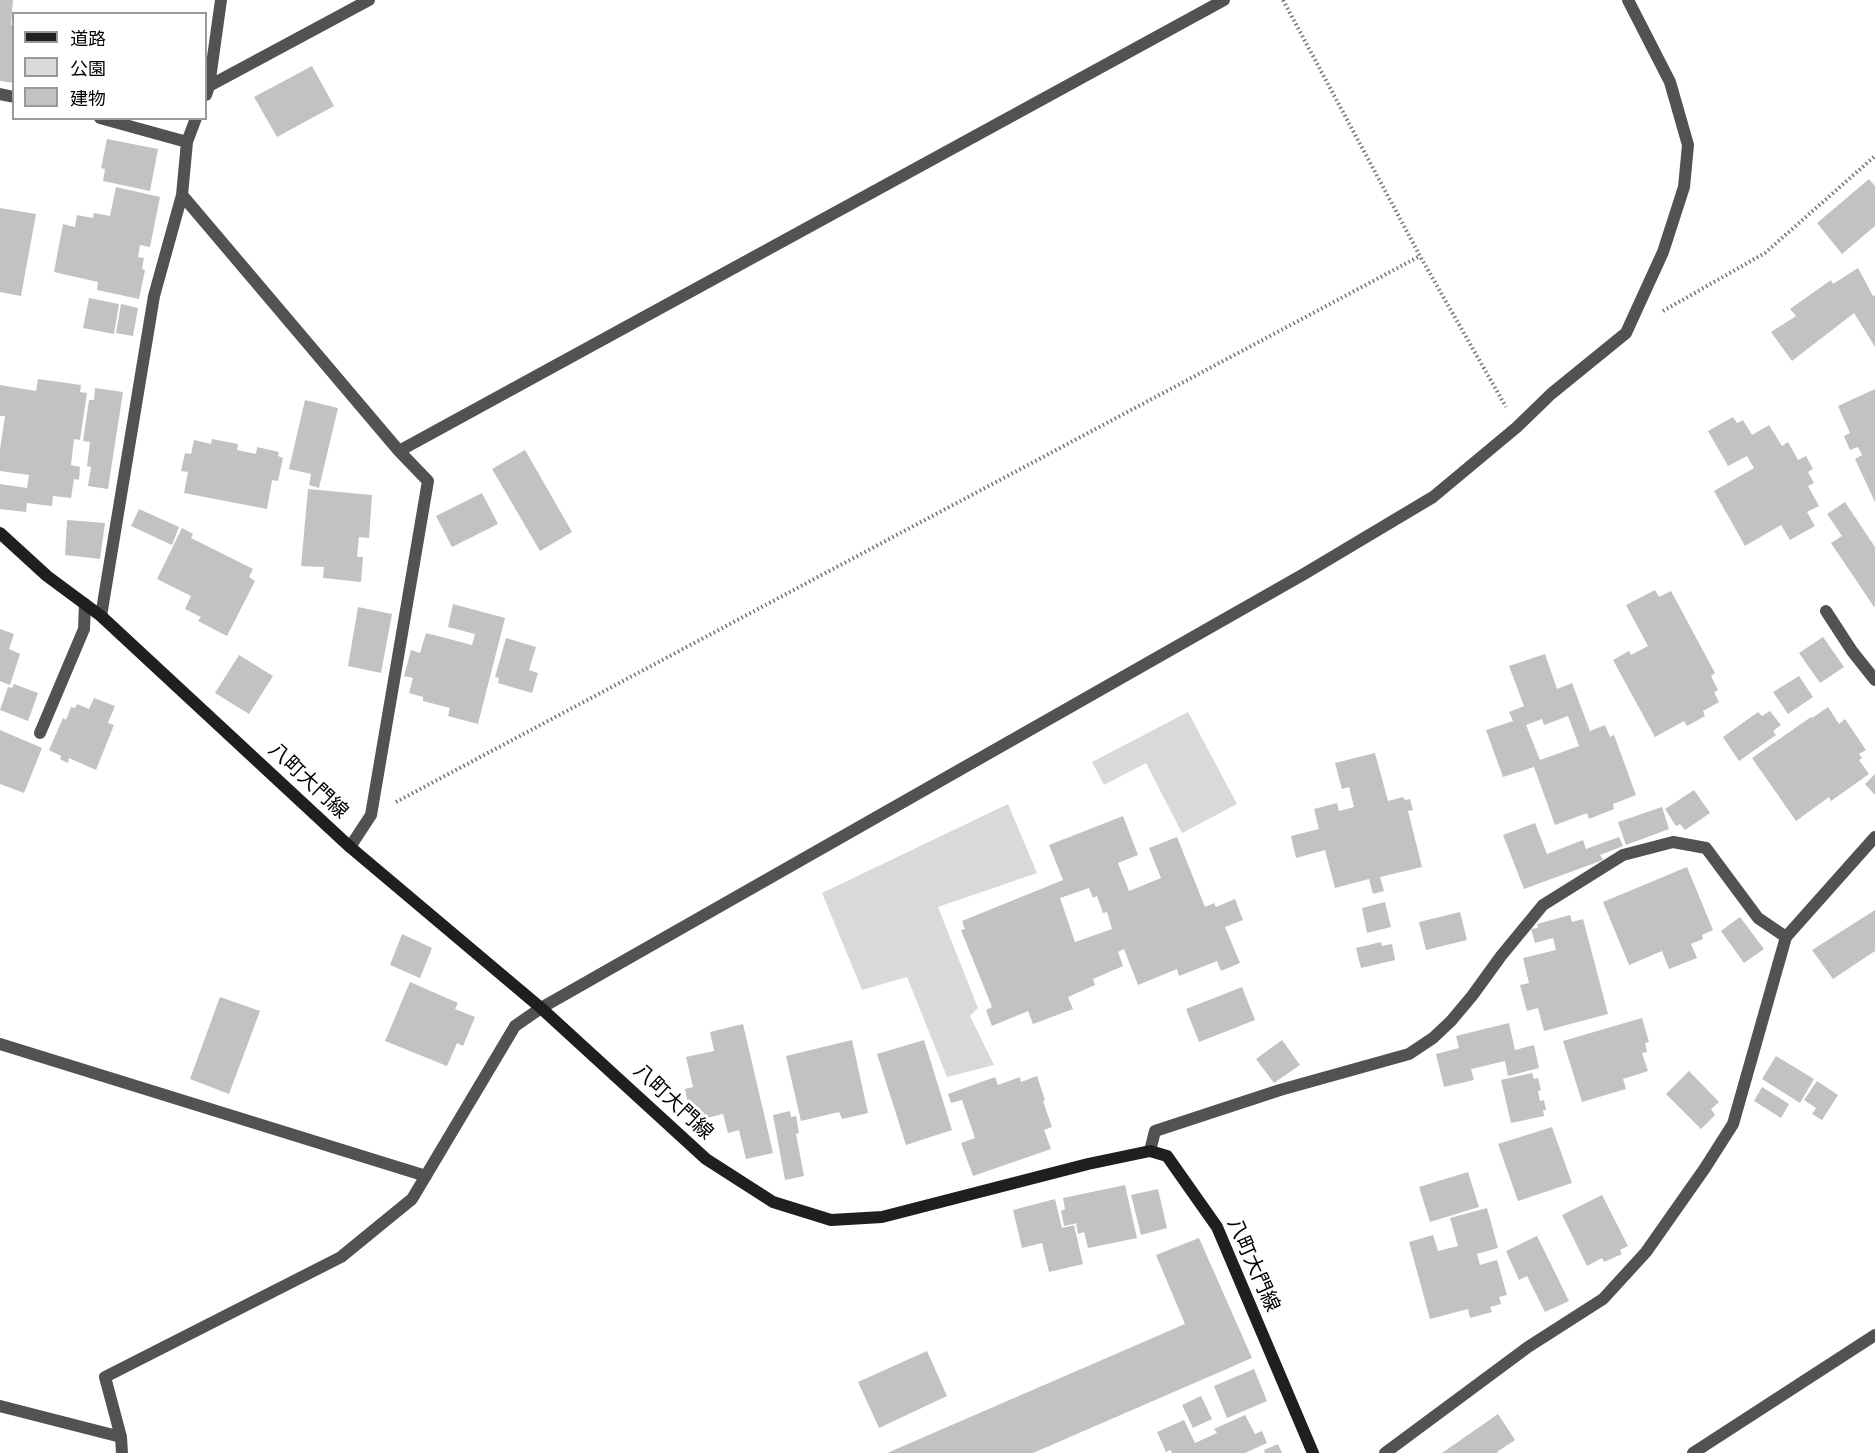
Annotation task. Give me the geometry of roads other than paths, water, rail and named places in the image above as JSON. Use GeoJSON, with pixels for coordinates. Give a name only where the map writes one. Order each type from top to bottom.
{"type":"FeatureCollection","features":[{"type":"Feature","properties":{"kind":"main road","name":"八町大門線"},"geometry":{"type":"LineString","coordinates":[[0,534],[47,576],[101,616],[350,847],[541,1008],[706,1159],[773,1202],[831,1220],[882,1217],[1088,1164],[1150,1151],[1167,1156],[1217,1227],[1313,1453]]}},
{"type":"Feature","properties":{"kind":"street"},"geometry":{"type":"LineString","coordinates":[[207,91],[220,0]]}},
{"type":"Feature","properties":{"kind":"street"},"geometry":{"type":"LineString","coordinates":[[207,91],[369,0]]}},
{"type":"Feature","properties":{"kind":"street"},"geometry":{"type":"LineString","coordinates":[[399,452],[1224,0]]}},
{"type":"Feature","properties":{"kind":"street"},"geometry":{"type":"LineString","coordinates":[[122,1453],[121,1437],[105,1377],[341,1257],[412,1199],[515,1026],[541,1008],[1314,568],[1433,497],[1517,428],[1551,394],[1626,333],[1663,252],[1684,187],[1688,145],[1670,82],[1628,0]]}},
{"type":"Feature","properties":{"kind":"street"},"geometry":{"type":"LineString","coordinates":[[107,120],[187,142]]}},
{"type":"Feature","properties":{"kind":"street"},"geometry":{"type":"LineString","coordinates":[[101,616],[154,296],[182,195],[187,142],[195,120]]}},
{"type":"Feature","properties":{"kind":"street"},"geometry":{"type":"LineString","coordinates":[[182,195],[399,452],[428,481],[371,815],[350,847]]}},
{"type":"Feature","properties":{"kind":"street"},"geometry":{"type":"LineString","coordinates":[[40,733],[84,629],[85,604]]}},
{"type":"Feature","properties":{"kind":"street"},"geometry":{"type":"LineString","coordinates":[[1826,611],[1852,651],[1875,680]]}},
{"type":"Feature","properties":{"kind":"street"},"geometry":{"type":"LineString","coordinates":[[1385,1453],[1528,1347],[1603,1299],[1646,1252],[1733,1124],[1786,937],[1875,837]]}},
{"type":"Feature","properties":{"kind":"street"},"geometry":{"type":"LineString","coordinates":[[1150,1151],[1155,1131],[1280,1090],[1409,1054],[1432,1038],[1450,1021],[1543,905],[1623,855],[1673,842],[1706,849],[1758,918],[1786,937]]}},
{"type":"Feature","properties":{"kind":"street"},"geometry":{"type":"LineString","coordinates":[[0,1044],[426,1176]]}},
{"type":"Feature","properties":{"kind":"street"},"geometry":{"type":"LineString","coordinates":[[1693,1453],[1875,1335]]}},
{"type":"Feature","properties":{"kind":"street"},"geometry":{"type":"LineString","coordinates":[[0,1406],[121,1437]]}}]}
